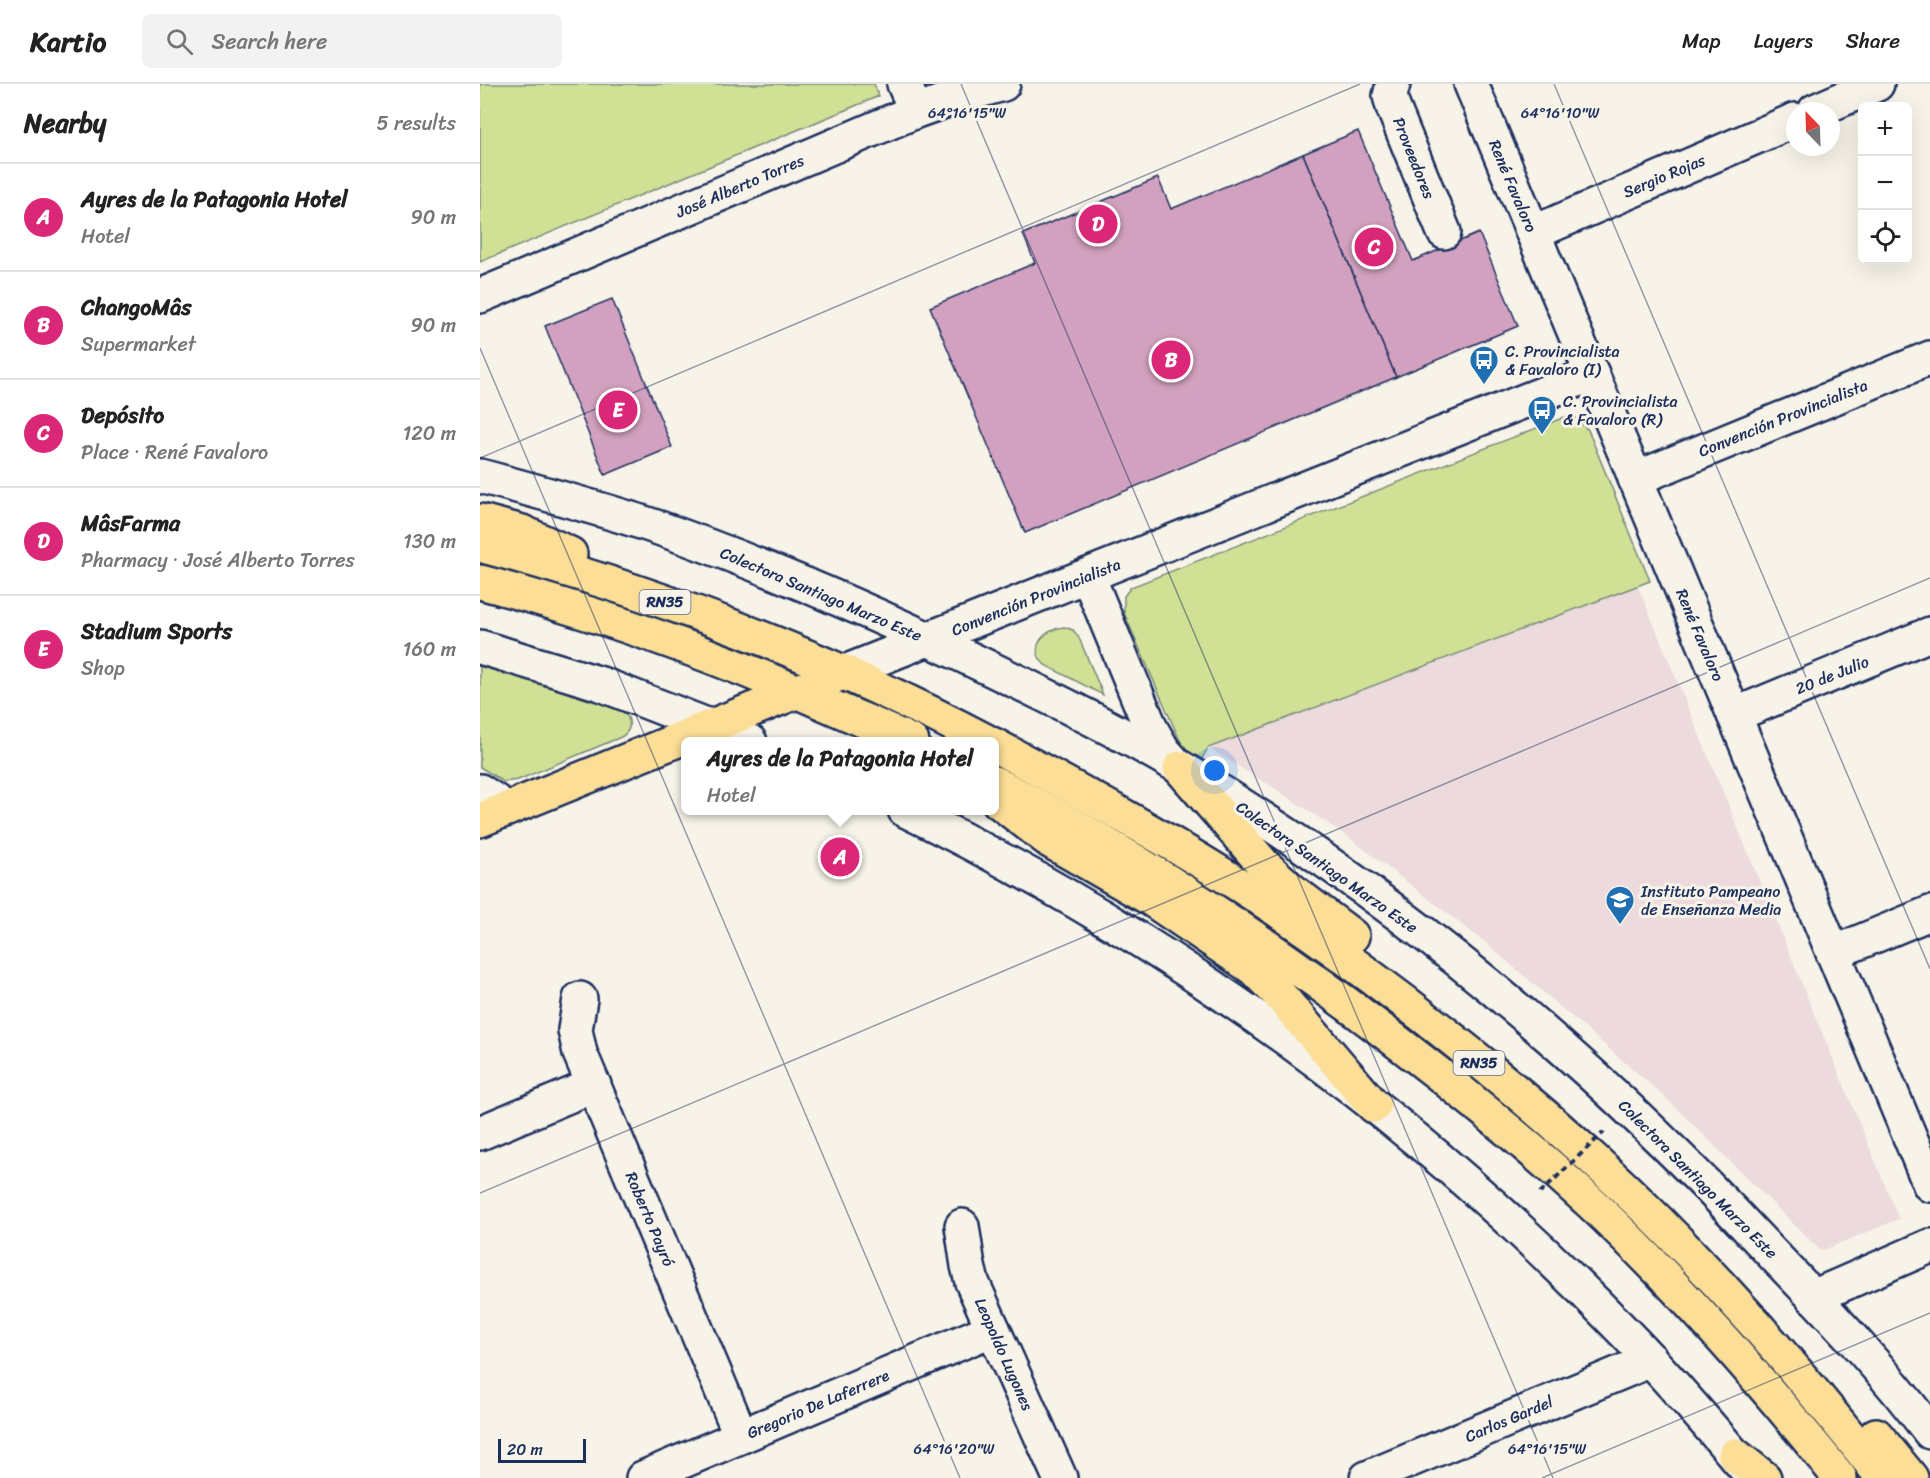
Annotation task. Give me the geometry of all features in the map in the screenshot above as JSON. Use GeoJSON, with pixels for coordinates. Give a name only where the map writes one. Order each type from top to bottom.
{"type":"FeatureCollection","features":[{"type":"Feature","properties":{"kind":"main road"},"geometry":{"type":"LineString","coordinates":[[480,520],[536,537],[657,599]]}},
{"type":"Feature","properties":{"kind":"main road","name":"RN35"},"geometry":{"type":"LineString","coordinates":[[480,545],[657,599],[845,672],[980,737]]}},
{"type":"Feature","properties":{"kind":"main road","name":"RN35"},"geometry":{"type":"LineString","coordinates":[[486,585],[627,625],[712,656],[903,737]]}},
{"type":"Feature","properties":{"kind":"main road","name":"Convención Provincialista"},"geometry":{"type":"LineString","coordinates":[[684,737],[845,672]]}},
{"type":"Feature","properties":{"kind":"main road","name":"Convención Provincialista"},"geometry":{"type":"LineString","coordinates":[[493,815],[681,738]]}},
{"type":"Feature","properties":{"kind":"main road","name":"RN35"},"geometry":{"type":"LineString","coordinates":[[999,748],[1118,812],[1266,903],[1408,1006],[1547,1119],[1593,1159],[1670,1233],[1759,1328],[1883,1478]]}},
{"type":"Feature","properties":{"kind":"main road"},"geometry":{"type":"LineString","coordinates":[[1180,768],[1274,875],[1295,894],[1453,1014],[1547,1119]]}},
{"type":"Feature","properties":{"kind":"main road","name":"RN35"},"geometry":{"type":"LineString","coordinates":[[999,786],[1101,840],[1243,929],[1350,1005],[1507,1130],[1592,1205],[1673,1286],[1748,1369],[1840,1478]]}},
{"type":"Feature","properties":{"kind":"main road"},"geometry":{"type":"LineString","coordinates":[[999,802],[1045,837],[1150,899],[1253,968],[1276,991],[1374,1106]]}},
{"type":"Feature","properties":{"kind":"main road"},"geometry":{"type":"LineString","coordinates":[[1759,1328],[1873,1433],[1911,1478]]}},
{"type":"Feature","properties":{"kind":"main road"},"geometry":{"type":"LineString","coordinates":[[1742,1470],[1764,1478]]}},
{"type":"Feature","properties":{"kind":"street","name":"José Alberto Torres"},"geometry":{"type":"LineString","coordinates":[[480,296],[910,98],[950,99],[1002,84]]}},
{"type":"Feature","properties":{"kind":"street","name":"Proveedores"},"geometry":{"type":"LineString","coordinates":[[1393,84],[1390,96],[1393,107],[1444,232]]}},
{"type":"Feature","properties":{"kind":"street","name":"René Favaloro"},"geometry":{"type":"LineString","coordinates":[[1471,84],[1930,1185]]}},
{"type":"Feature","properties":{"kind":"street"},"geometry":{"type":"LineString","coordinates":[[1836,102],[1878,84]]}},
{"type":"Feature","properties":{"kind":"street","name":"Sergio Rojas"},"geometry":{"type":"LineString","coordinates":[[1533,233],[1786,124]]}},
{"type":"Feature","properties":{"kind":"street","name":"Convención Provincialista"},"geometry":{"type":"LineString","coordinates":[[1635,479],[1930,358]]}},
{"type":"Feature","properties":{"kind":"street","name":"Convención Provincialista"},"geometry":{"type":"LineString","coordinates":[[845,672],[1592,374]]}},
{"type":"Feature","properties":{"kind":"street","name":"Colectora Santiago Marzo Este"},"geometry":{"type":"LineString","coordinates":[[480,476],[614,513],[828,593],[1061,704],[1180,768],[1297,842],[1454,958],[1516,1008],[1569,1053],[1671,1147],[1876,1365],[1930,1432]]}},
{"type":"Feature","properties":{"kind":"street"},"geometry":{"type":"LineString","coordinates":[[1088,576],[1151,729],[1163,750],[1180,768]]}},
{"type":"Feature","properties":{"kind":"street","name":"20 de Julio"},"geometry":{"type":"LineString","coordinates":[[1734,715],[1930,634]]}},
{"type":"Feature","properties":{"kind":"street"},"geometry":{"type":"LineString","coordinates":[[480,647],[602,684],[740,737]]}},
{"type":"Feature","properties":{"kind":"street"},"geometry":{"type":"LineString","coordinates":[[480,791],[493,815]]}},
{"type":"Feature","properties":{"kind":"street"},"geometry":{"type":"LineString","coordinates":[[914,815],[1049,886],[1184,968],[1286,1037],[1374,1106],[1522,1232],[1579,1286],[1651,1360],[1742,1470]]}},
{"type":"Feature","properties":{"kind":"street"},"geometry":{"type":"LineString","coordinates":[[1833,953],[1930,913]]}},
{"type":"Feature","properties":{"kind":"street","name":"Roberto Payró"},"geometry":{"type":"LineString","coordinates":[[580,999],[576,1037],[741,1436]]}},
{"type":"Feature","properties":{"kind":"street"},"geometry":{"type":"LineString","coordinates":[[480,1132],[594,1085]]}},
{"type":"Feature","properties":{"kind":"street","name":"Leopoldo Lugones"},"geometry":{"type":"LineString","coordinates":[[963,1226],[970,1275],[1060,1478]]}},
{"type":"Feature","properties":{"kind":"street"},"geometry":{"type":"LineString","coordinates":[[1813,1297],[1930,1246]]}},
{"type":"Feature","properties":{"kind":"street","name":"Gregorio De Laferrere"},"geometry":{"type":"LineString","coordinates":[[643,1478],[993,1329]]}},
{"type":"Feature","properties":{"kind":"street","name":"Carlos Gardel"},"geometry":{"type":"LineString","coordinates":[[1367,1478],[1651,1360]]}},
{"type":"Feature","properties":{"kind":"path"},"geometry":{"type":"LineString","coordinates":[[1540,1193],[1604,1132]]}},
{"type":"Feature","properties":{"kind":"shaded area","name":"Instituto Pampeano de Enseñanza Media"},"geometry":{"type":"Polygon","coordinates":[[[1638,586],[1899,1219],[1821,1251],[1664,1096],[1486,943],[1351,839],[1276,789],[1208,748],[1638,586]]]}},
{"type":"Feature","properties":{"kind":"green space"},"geometry":{"type":"Polygon","coordinates":[[[480,84],[874,84],[879,96],[480,262],[480,84]]]}},
{"type":"Feature","properties":{"kind":"green space"},"geometry":{"type":"Polygon","coordinates":[[[1565,417],[1576,418],[1588,430],[1650,581],[1208,748],[1200,762],[1184,750],[1124,613],[1124,596],[1131,587],[1565,417]]]}},
{"type":"Feature","properties":{"kind":"green space"},"geometry":{"type":"Polygon","coordinates":[[[1064,627],[1073,630],[1079,638],[1103,695],[1045,665],[1040,659],[1038,646],[1040,640],[1050,631],[1064,627]]]}},
{"type":"Feature","properties":{"kind":"green space"},"geometry":{"type":"Polygon","coordinates":[[[480,666],[622,711],[628,717],[629,728],[621,737],[518,780],[504,782],[480,767],[480,666]]]}},
{"type":"Feature","properties":{"kind":"building"},"geometry":{"type":"Polygon","coordinates":[[[1358,131],[1413,261],[1479,233],[1518,326],[1396,377],[1303,154],[1358,131]]]}},
{"type":"Feature","properties":{"kind":"building"},"geometry":{"type":"Polygon","coordinates":[[[1303,154],[1396,377],[1025,533],[930,307],[1035,263],[1023,234],[1158,178],[1171,209],[1303,154]]]}},
{"type":"Feature","properties":{"kind":"building"},"geometry":{"type":"Polygon","coordinates":[[[612,299],[672,447],[605,475],[545,326],[612,299]]]}},
{"type":"Feature","properties":{"kind":"place","name":"MâsFarma"},"geometry":{"type":"Point","coordinates":[1098,224]}},
{"type":"Feature","properties":{"kind":"place","name":"Depósito"},"geometry":{"type":"Point","coordinates":[1374,247]}},
{"type":"Feature","properties":{"kind":"place","name":"ChangoMâs"},"geometry":{"type":"Point","coordinates":[1171,360]}},
{"type":"Feature","properties":{"kind":"place","name":"C. Provincialista & Favaloro (I)"},"geometry":{"type":"Point","coordinates":[1484,386]}},
{"type":"Feature","properties":{"kind":"place","name":"Stadium Sports"},"geometry":{"type":"Point","coordinates":[618,410]}},
{"type":"Feature","properties":{"kind":"place","name":"C. Provincialista & Favaloro (R)"},"geometry":{"type":"Point","coordinates":[1542,436]}},
{"type":"Feature","properties":{"kind":"place","name":"Ayres de la Patagonia Hotel"},"geometry":{"type":"Point","coordinates":[840,857]}},
{"type":"Feature","properties":{"kind":"place","name":"Instituto Pampeano de Enseñanza Media"},"geometry":{"type":"Point","coordinates":[1620,926]}}]}
